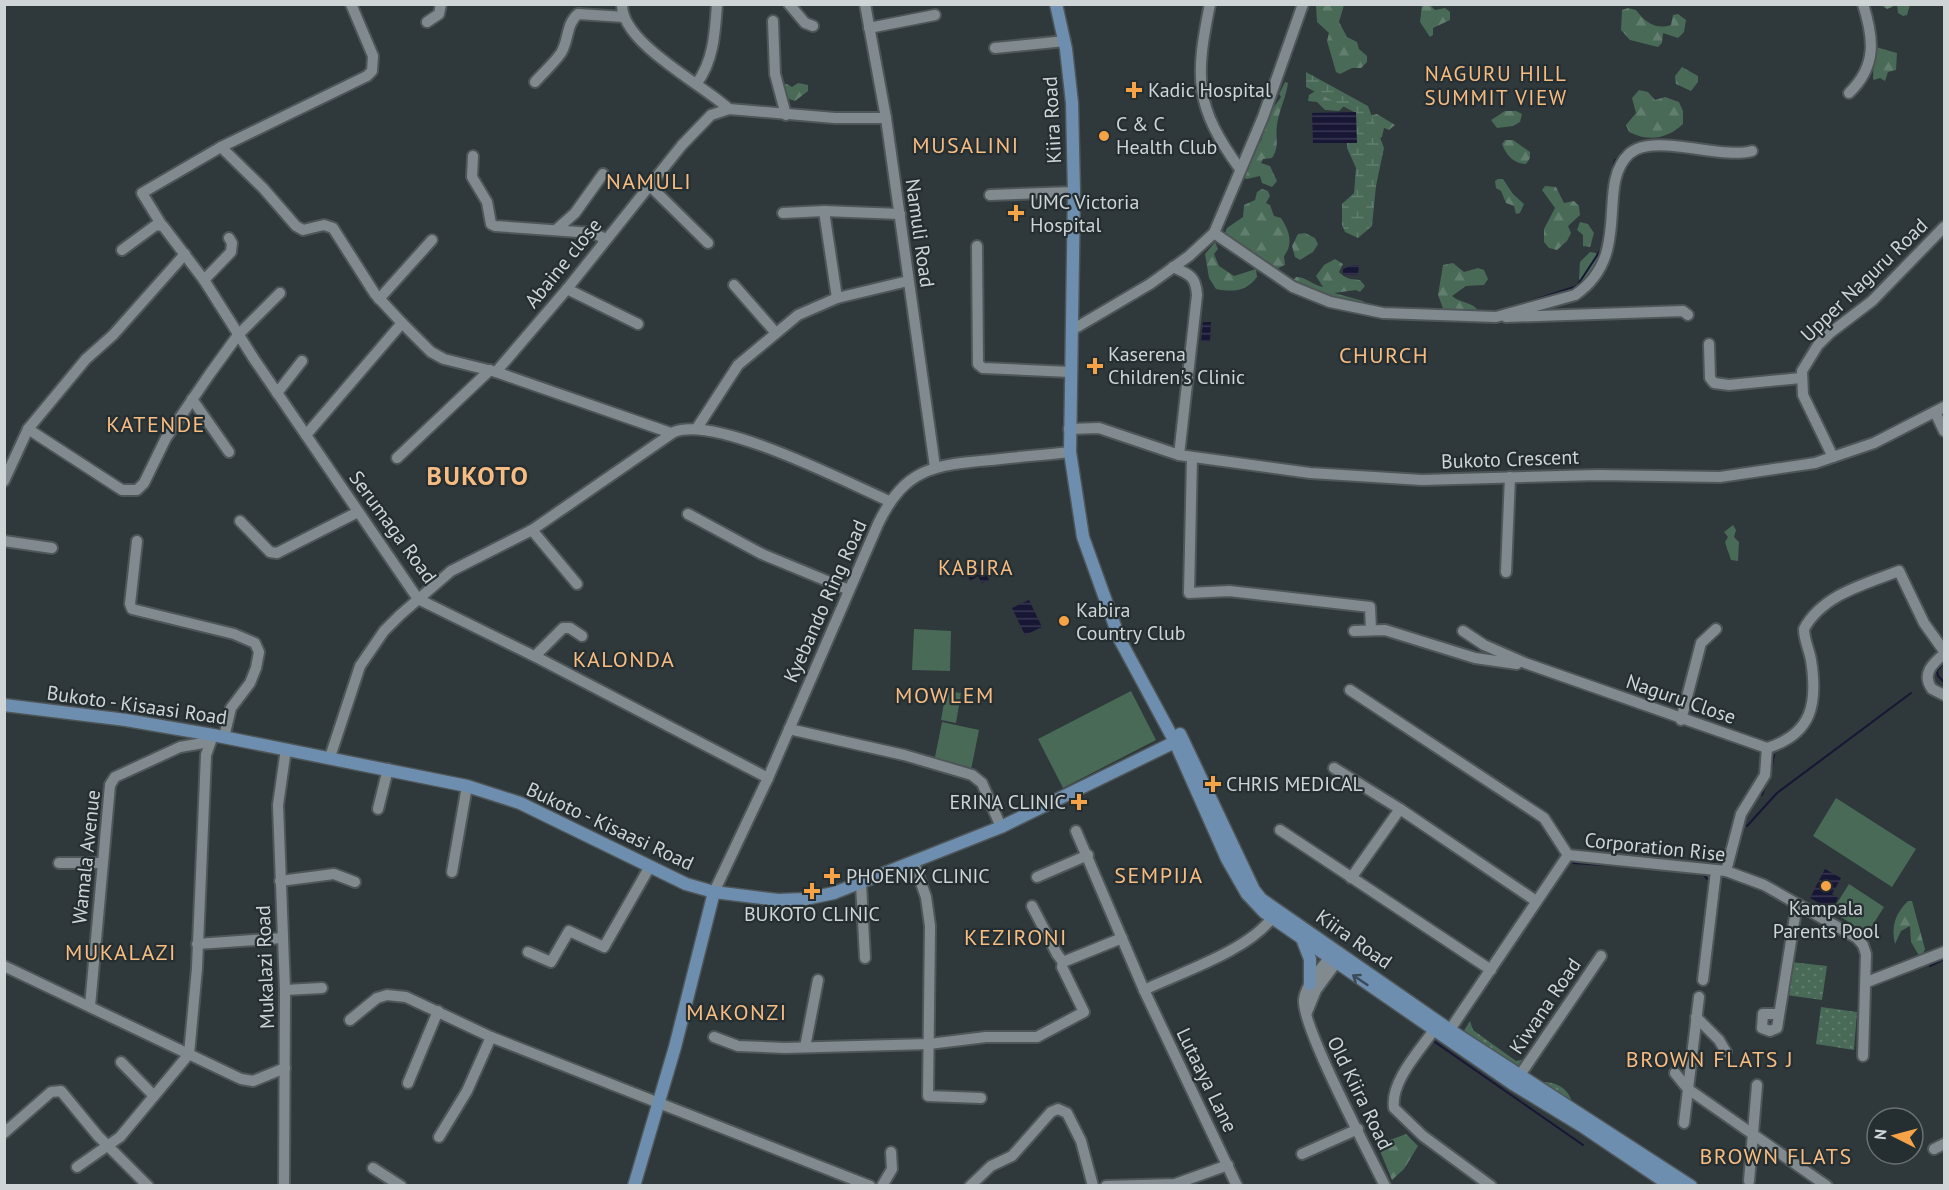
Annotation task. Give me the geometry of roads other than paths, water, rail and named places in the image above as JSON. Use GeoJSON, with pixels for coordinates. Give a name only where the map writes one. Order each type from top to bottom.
{"type":"FeatureCollection","features":[{"type":"Feature","properties":{"kind":"main road","name":"Kiira Road"},"geometry":{"type":"LineString","coordinates":[[1056,4],[1065,41],[1072,97],[1074,192],[1070,375],[1071,476],[1083,537],[1120,640],[1179,741],[1254,890],[1273,908],[1434,1030],[1448,1033],[1513,1084],[1671,1185]]}},
{"type":"Feature","properties":{"kind":"main road","name":"Bukoto - Kisaasi Road"},"geometry":{"type":"LineString","coordinates":[[4,705],[126,720],[216,738],[286,748],[467,786],[520,803],[614,847],[649,868],[686,884],[714,892],[792,900],[826,895],[914,863],[1001,827],[1179,741]]}},
{"type":"Feature","properties":{"kind":"main road","name":"Kiira Road"},"geometry":{"type":"LineString","coordinates":[[1179,741],[1227,859],[1255,905],[1303,941],[1336,957],[1448,1033],[1691,1185]]}},
{"type":"Feature","properties":{"kind":"main road"},"geometry":{"type":"LineString","coordinates":[[634,1185],[695,973],[714,892]]}},
{"type":"Feature","properties":{"kind":"main road"},"geometry":{"type":"LineString","coordinates":[[1303,941],[1310,959],[1310,984]]}},
{"type":"Feature","properties":{"kind":"street"},"geometry":{"type":"LineString","coordinates":[[351,4],[373,56],[374,67],[367,76],[220,147],[300,228],[306,230],[324,225],[333,228],[379,299],[435,355],[456,363],[493,371],[671,433]]}},
{"type":"Feature","properties":{"kind":"street"},"geometry":{"type":"LineString","coordinates":[[427,22],[439,14],[441,4]]}},
{"type":"Feature","properties":{"kind":"street"},"geometry":{"type":"LineString","coordinates":[[622,4],[624,17],[649,49],[729,109],[786,115],[886,118]]}},
{"type":"Feature","properties":{"kind":"street"},"geometry":{"type":"LineString","coordinates":[[701,86],[713,46],[717,4]]}},
{"type":"Feature","properties":{"kind":"street"},"geometry":{"type":"LineString","coordinates":[[789,4],[805,23],[813,26]]}},
{"type":"Feature","properties":{"kind":"street","name":"Namuli Road"},"geometry":{"type":"LineString","coordinates":[[866,4],[886,118],[935,467]]}},
{"type":"Feature","properties":{"kind":"street"},"geometry":{"type":"LineString","coordinates":[[1210,4],[1199,66],[1204,104],[1218,138],[1240,169]]}},
{"type":"Feature","properties":{"kind":"street"},"geometry":{"type":"LineString","coordinates":[[1072,330],[1132,296],[1173,267],[1214,233],[1263,117],[1303,4]]}},
{"type":"Feature","properties":{"kind":"street"},"geometry":{"type":"LineString","coordinates":[[1849,93],[1862,81],[1872,46],[1863,4]]}},
{"type":"Feature","properties":{"kind":"street"},"geometry":{"type":"LineString","coordinates":[[535,82],[561,53],[568,37],[569,26],[578,14],[624,17]]}},
{"type":"Feature","properties":{"kind":"street"},"geometry":{"type":"LineString","coordinates":[[869,28],[934,15]]}},
{"type":"Feature","properties":{"kind":"street"},"geometry":{"type":"LineString","coordinates":[[773,21],[776,80],[786,115]]}},
{"type":"Feature","properties":{"kind":"street"},"geometry":{"type":"LineString","coordinates":[[995,48],[1065,41]]}},
{"type":"Feature","properties":{"kind":"street","name":"Abaine close"},"geometry":{"type":"LineString","coordinates":[[493,371],[567,289],[703,121],[714,113],[729,109]]}},
{"type":"Feature","properties":{"kind":"street","name":"Serumaga Road"},"geometry":{"type":"LineString","coordinates":[[220,147],[142,193],[161,224],[204,280],[238,335],[418,599],[535,656],[768,778]]}},
{"type":"Feature","properties":{"kind":"street"},"geometry":{"type":"LineString","coordinates":[[1496,317],[1575,295],[1585,289],[1605,258],[1614,189],[1620,168],[1629,155],[1638,148],[1691,148],[1731,153],[1752,151]]}},
{"type":"Feature","properties":{"kind":"street"},"geometry":{"type":"LineString","coordinates":[[397,458],[493,371],[606,239],[592,233],[501,228],[491,224],[487,202],[472,177],[473,156]]}},
{"type":"Feature","properties":{"kind":"street"},"geometry":{"type":"LineString","coordinates":[[557,230],[575,213],[603,174]]}},
{"type":"Feature","properties":{"kind":"street"},"geometry":{"type":"LineString","coordinates":[[649,185],[708,243]]}},
{"type":"Feature","properties":{"kind":"street"},"geometry":{"type":"LineString","coordinates":[[990,195],[1074,192]]}},
{"type":"Feature","properties":{"kind":"street"},"geometry":{"type":"LineString","coordinates":[[783,213],[824,211],[900,214]]}},
{"type":"Feature","properties":{"kind":"street"},"geometry":{"type":"LineString","coordinates":[[824,211],[837,298]]}},
{"type":"Feature","properties":{"kind":"street"},"geometry":{"type":"LineString","coordinates":[[122,250],[161,224]]}},
{"type":"Feature","properties":{"kind":"street","name":"Upper Naguru Road"},"geometry":{"type":"LineString","coordinates":[[1801,378],[1802,371],[1818,345],[1872,301],[1944,227]]}},
{"type":"Feature","properties":{"kind":"street"},"geometry":{"type":"LineString","coordinates":[[1214,233],[1293,287],[1330,302],[1402,315],[1496,317],[1683,310],[1688,315]]}},
{"type":"Feature","properties":{"kind":"street"},"geometry":{"type":"LineString","coordinates":[[204,280],[231,252],[232,243],[229,238]]}},
{"type":"Feature","properties":{"kind":"street"},"geometry":{"type":"LineString","coordinates":[[379,299],[432,240]]}},
{"type":"Feature","properties":{"kind":"street"},"geometry":{"type":"LineString","coordinates":[[977,246],[978,364],[983,368],[1070,375]]}},
{"type":"Feature","properties":{"kind":"street"},"geometry":{"type":"LineString","coordinates":[[4,481],[28,429],[86,359],[113,335],[185,254]]}},
{"type":"Feature","properties":{"kind":"street"},"geometry":{"type":"LineString","coordinates":[[1173,267],[1192,275],[1197,282],[1179,455]]}},
{"type":"Feature","properties":{"kind":"street"},"geometry":{"type":"LineString","coordinates":[[697,428],[738,365],[810,308],[837,298],[908,281]]}},
{"type":"Feature","properties":{"kind":"street"},"geometry":{"type":"LineString","coordinates":[[734,285],[776,333]]}},
{"type":"Feature","properties":{"kind":"street"},"geometry":{"type":"LineString","coordinates":[[567,289],[638,324]]}},
{"type":"Feature","properties":{"kind":"street"},"geometry":{"type":"LineString","coordinates":[[28,429],[122,490],[134,492],[144,483],[166,438],[238,335],[280,293]]}},
{"type":"Feature","properties":{"kind":"street"},"geometry":{"type":"LineString","coordinates":[[306,435],[402,323]]}},
{"type":"Feature","properties":{"kind":"street"},"geometry":{"type":"LineString","coordinates":[[1709,344],[1710,378],[1714,383],[1729,385],[1801,378],[1803,395],[1833,457]]}},
{"type":"Feature","properties":{"kind":"street"},"geometry":{"type":"LineString","coordinates":[[277,393],[302,361]]}},
{"type":"Feature","properties":{"kind":"street"},"geometry":{"type":"LineString","coordinates":[[192,399],[229,452]]}},
{"type":"Feature","properties":{"kind":"street"},"geometry":{"type":"LineString","coordinates":[[1940,410],[1944,431]]}},
{"type":"Feature","properties":{"kind":"street","name":"Bukoto Crescent"},"geometry":{"type":"LineString","coordinates":[[1070,429],[1108,430],[1179,455],[1310,473],[1471,480],[1629,475],[1720,477],[1815,463],[1874,443],[1940,410]]}},
{"type":"Feature","properties":{"kind":"street"},"geometry":{"type":"LineString","coordinates":[[330,757],[360,666],[384,631],[455,568],[532,530],[671,433],[697,428],[777,452],[889,501]]}},
{"type":"Feature","properties":{"kind":"street","name":"Kyebando Ring Road"},"geometry":{"type":"LineString","coordinates":[[714,892],[768,778],[889,501],[910,481],[935,467],[1070,448]]}},
{"type":"Feature","properties":{"kind":"street"},"geometry":{"type":"LineString","coordinates":[[1191,457],[1189,593],[1229,591],[1370,607],[1371,630]]}},
{"type":"Feature","properties":{"kind":"street"},"geometry":{"type":"LineString","coordinates":[[1506,572],[1510,477]]}},
{"type":"Feature","properties":{"kind":"street"},"geometry":{"type":"LineString","coordinates":[[240,521],[270,552],[277,553],[358,512]]}},
{"type":"Feature","properties":{"kind":"street"},"geometry":{"type":"LineString","coordinates":[[688,514],[762,554],[849,590]]}},
{"type":"Feature","properties":{"kind":"street"},"geometry":{"type":"LineString","coordinates":[[532,530],[577,584]]}},
{"type":"Feature","properties":{"kind":"street"},"geometry":{"type":"LineString","coordinates":[[4,541],[52,548]]}},
{"type":"Feature","properties":{"kind":"street"},"geometry":{"type":"LineString","coordinates":[[77,1167],[120,1137],[189,1054],[206,755],[231,708],[253,675],[259,657],[258,648],[252,640],[132,609],[130,604],[137,541]]}},
{"type":"Feature","properties":{"kind":"street"},"geometry":{"type":"LineString","coordinates":[[1703,980],[1721,871],[1741,814],[1766,772],[1767,748],[1794,738],[1806,722],[1813,688],[1804,628],[1813,614],[1826,602],[1899,571],[1924,623],[1944,653],[1930,667],[1928,681]]}},
{"type":"Feature","properties":{"kind":"street"},"geometry":{"type":"LineString","coordinates":[[535,656],[563,628],[570,628],[582,636]]}},
{"type":"Feature","properties":{"kind":"street"},"geometry":{"type":"LineString","coordinates":[[1681,720],[1701,643],[1716,629]]}},
{"type":"Feature","properties":{"kind":"street"},"geometry":{"type":"LineString","coordinates":[[1354,631],[1385,630],[1475,658],[1535,667]]}},
{"type":"Feature","properties":{"kind":"street","name":"Naguru Close"},"geometry":{"type":"LineString","coordinates":[[1463,631],[1484,645],[1535,667],[1681,720],[1767,748]]}},
{"type":"Feature","properties":{"kind":"street"},"geometry":{"type":"LineString","coordinates":[[1928,681],[1944,689]]}},
{"type":"Feature","properties":{"kind":"street"},"geometry":{"type":"LineString","coordinates":[[1928,681],[1944,695]]}},
{"type":"Feature","properties":{"kind":"street","name":"Corporation Rise"},"geometry":{"type":"LineString","coordinates":[[1350,690],[1544,818],[1568,855]]}},
{"type":"Feature","properties":{"kind":"street"},"geometry":{"type":"LineString","coordinates":[[789,729],[904,755],[972,775],[982,783],[1001,827]]}},
{"type":"Feature","properties":{"kind":"street","name":"Wamala Avenue"},"geometry":{"type":"LineString","coordinates":[[90,1006],[108,790],[115,777],[180,747],[216,738]]}},
{"type":"Feature","properties":{"kind":"street","name":"Mukalazi Road"},"geometry":{"type":"LineString","coordinates":[[284,1185],[285,990],[278,805],[286,748]]}},
{"type":"Feature","properties":{"kind":"street"},"geometry":{"type":"LineString","coordinates":[[1334,768],[1401,809],[1536,901]]}},
{"type":"Feature","properties":{"kind":"street"},"geometry":{"type":"LineString","coordinates":[[378,809],[388,769]]}},
{"type":"Feature","properties":{"kind":"street"},"geometry":{"type":"LineString","coordinates":[[452,872],[467,786]]}},
{"type":"Feature","properties":{"kind":"street"},"geometry":{"type":"LineString","coordinates":[[1351,878],[1401,809]]}},
{"type":"Feature","properties":{"kind":"street"},"geometry":{"type":"LineString","coordinates":[[1280,830],[1491,970]]}},
{"type":"Feature","properties":{"kind":"street","name":"Lutaaya Lane"},"geometry":{"type":"LineString","coordinates":[[1076,831],[1144,990],[1237,1185]]}},
{"type":"Feature","properties":{"kind":"street"},"geometry":{"type":"LineString","coordinates":[[1037,877],[1088,855]]}},
{"type":"Feature","properties":{"kind":"street","name":"Corporation Rise"},"geometry":{"type":"LineString","coordinates":[[1568,855],[1721,871],[1764,885],[1860,941],[1866,954],[1867,982],[1863,1056]]}},
{"type":"Feature","properties":{"kind":"street","name":"Corporation Rise"},"geometry":{"type":"LineString","coordinates":[[1448,1033],[1568,855]]}},
{"type":"Feature","properties":{"kind":"street"},"geometry":{"type":"LineString","coordinates":[[59,862],[102,864]]}},
{"type":"Feature","properties":{"kind":"street"},"geometry":{"type":"LineString","coordinates":[[914,863],[924,889],[930,915],[928,1096],[981,1098]]}},
{"type":"Feature","properties":{"kind":"street"},"geometry":{"type":"LineString","coordinates":[[528,952],[550,962],[569,931],[604,947],[649,868]]}},
{"type":"Feature","properties":{"kind":"street"},"geometry":{"type":"LineString","coordinates":[[280,881],[334,874],[355,882]]}},
{"type":"Feature","properties":{"kind":"street"},"geometry":{"type":"LineString","coordinates":[[861,884],[864,958]]}},
{"type":"Feature","properties":{"kind":"street"},"geometry":{"type":"LineString","coordinates":[[1778,1014],[1797,904]]}},
{"type":"Feature","properties":{"kind":"street"},"geometry":{"type":"LineString","coordinates":[[714,1037],[738,1046],[752,1048],[929,1044],[987,1037],[1040,1036],[1076,1019],[1084,1010],[1062,967],[1063,962],[1032,906]]}},
{"type":"Feature","properties":{"kind":"street"},"geometry":{"type":"LineString","coordinates":[[1144,990],[1238,945],[1262,930],[1272,918]]}},
{"type":"Feature","properties":{"kind":"street"},"geometry":{"type":"LineString","coordinates":[[197,944],[283,938]]}},
{"type":"Feature","properties":{"kind":"street"},"geometry":{"type":"LineString","coordinates":[[1063,962],[1122,938]]}},
{"type":"Feature","properties":{"kind":"street"},"geometry":{"type":"LineString","coordinates":[[1867,982],[1944,952]]}},
{"type":"Feature","properties":{"kind":"street","name":"Kiwana Road"},"geometry":{"type":"LineString","coordinates":[[1520,1076],[1601,956]]}},
{"type":"Feature","properties":{"kind":"street"},"geometry":{"type":"LineString","coordinates":[[1306,1015],[1316,990],[1336,957]]}},
{"type":"Feature","properties":{"kind":"street","name":"Old Kiira Road"},"geometry":{"type":"LineString","coordinates":[[1336,957],[1310,984],[1304,1000],[1306,1015],[1313,1036],[1385,1185]]}},
{"type":"Feature","properties":{"kind":"street"},"geometry":{"type":"LineString","coordinates":[[4,966],[247,1081],[257,1080],[285,1068]]}},
{"type":"Feature","properties":{"kind":"street"},"geometry":{"type":"LineString","coordinates":[[805,1047],[818,980]]}},
{"type":"Feature","properties":{"kind":"street"},"geometry":{"type":"LineString","coordinates":[[285,990],[322,988]]}},
{"type":"Feature","properties":{"kind":"street"},"geometry":{"type":"LineString","coordinates":[[350,1020],[377,998],[387,995],[406,997],[491,1037],[847,1181],[870,1185]]}},
{"type":"Feature","properties":{"kind":"street"},"geometry":{"type":"LineString","coordinates":[[1684,1123],[1699,997]]}},
{"type":"Feature","properties":{"kind":"street"},"geometry":{"type":"LineString","coordinates":[[408,1083],[438,1011]]}},
{"type":"Feature","properties":{"kind":"street"},"geometry":{"type":"LineString","coordinates":[[1696,1017],[1719,1040],[1726,1052]]}},
{"type":"Feature","properties":{"kind":"street"},"geometry":{"type":"LineString","coordinates":[[1434,1030],[1393,1097],[1394,1108],[1423,1136],[1491,1185]]}},
{"type":"Feature","properties":{"kind":"street"},"geometry":{"type":"LineString","coordinates":[[439,1137],[466,1091],[491,1037]]}},
{"type":"Feature","properties":{"kind":"street"},"geometry":{"type":"LineString","coordinates":[[122,1062],[154,1096]]}},
{"type":"Feature","properties":{"kind":"street"},"geometry":{"type":"LineString","coordinates":[[1676,1073],[1688,1089],[1753,1132],[1825,1185]]}},
{"type":"Feature","properties":{"kind":"street"},"geometry":{"type":"LineString","coordinates":[[1749,1181],[1757,1085]]}},
{"type":"Feature","properties":{"kind":"street"},"geometry":{"type":"LineString","coordinates":[[4,1133],[51,1092],[57,1090],[65,1094],[94,1131],[141,1183]]}},
{"type":"Feature","properties":{"kind":"street"},"geometry":{"type":"LineString","coordinates":[[970,1185],[991,1166],[1012,1156],[1056,1109],[1065,1111],[1071,1119],[1081,1141],[1093,1185]]}},
{"type":"Feature","properties":{"kind":"street"},"geometry":{"type":"LineString","coordinates":[[1302,1154],[1358,1129]]}},
{"type":"Feature","properties":{"kind":"street"},"geometry":{"type":"LineString","coordinates":[[882,1185],[892,1169],[891,1152]]}},
{"type":"Feature","properties":{"kind":"street"},"geometry":{"type":"LineString","coordinates":[[1106,1185],[1175,1184],[1228,1165]]}},
{"type":"Feature","properties":{"kind":"street"},"geometry":{"type":"LineString","coordinates":[[373,1168],[401,1185]]}},
{"type":"Feature","properties":{"kind":"waterway"},"geometry":{"type":"LineString","coordinates":[[1613,172],[1615,160]]}},
{"type":"Feature","properties":{"kind":"waterway"},"geometry":{"type":"LineString","coordinates":[[1525,303],[1577,286],[1600,251]]}},
{"type":"Feature","properties":{"kind":"waterway"},"geometry":{"type":"LineString","coordinates":[[1944,662],[1937,671],[1938,676],[1944,682]]}},
{"type":"Feature","properties":{"kind":"waterway"},"geometry":{"type":"LineString","coordinates":[[1747,826],[1777,793],[1911,693]]}},
{"type":"Feature","properties":{"kind":"waterway"},"geometry":{"type":"LineString","coordinates":[[1771,769],[1774,755]]}},
{"type":"Feature","properties":{"kind":"waterway"},"geometry":{"type":"LineString","coordinates":[[1762,795],[1766,783]]}},
{"type":"Feature","properties":{"kind":"waterway"},"geometry":{"type":"LineString","coordinates":[[1706,864],[1711,864],[1724,856]]}},
{"type":"Feature","properties":{"kind":"waterway"},"geometry":{"type":"LineString","coordinates":[[1573,863],[1620,866]]}},
{"type":"Feature","properties":{"kind":"waterway"},"geometry":{"type":"LineString","coordinates":[[1683,872],[1704,875],[1707,879]]}},
{"type":"Feature","properties":{"kind":"waterway"},"geometry":{"type":"LineString","coordinates":[[1930,966],[1944,959]]}},
{"type":"Feature","properties":{"kind":"waterway"},"geometry":{"type":"LineString","coordinates":[[1432,1040],[1583,1145]]}},
{"type":"Feature","properties":{"kind":"place","name":"Kadic Hospital"},"geometry":{"type":"Point","coordinates":[1134,90]}},
{"type":"Feature","properties":{"kind":"place","name":"C & C Health Club"},"geometry":{"type":"Point","coordinates":[1104,136]}},
{"type":"Feature","properties":{"kind":"place","name":"UMC Victoria Hospital"},"geometry":{"type":"Point","coordinates":[1016,213]}},
{"type":"Feature","properties":{"kind":"place","name":"Kaserena Children's Clinic"},"geometry":{"type":"Point","coordinates":[1095,366]}},
{"type":"Feature","properties":{"kind":"place","name":"Kabira Country Club"},"geometry":{"type":"Point","coordinates":[1064,621]}},
{"type":"Feature","properties":{"kind":"place","name":"CHRIS MEDICAL"},"geometry":{"type":"Point","coordinates":[1213,784]}},
{"type":"Feature","properties":{"kind":"place","name":"ERINA CLINIC"},"geometry":{"type":"Point","coordinates":[1079,802]}},
{"type":"Feature","properties":{"kind":"place","name":"PHOENIX CLINIC"},"geometry":{"type":"Point","coordinates":[832,876]}},
{"type":"Feature","properties":{"kind":"place","name":"Kampala Parents Pool"},"geometry":{"type":"Point","coordinates":[1826,886]}},
{"type":"Feature","properties":{"kind":"place","name":"BUKOTO CLINIC"},"geometry":{"type":"Point","coordinates":[812,891]}},
{"type":"Feature","properties":{"kind":"district","name":"NAGURU HILL SUMMIT VIEW"},"geometry":{"type":"Point","coordinates":[1496,86]}},
{"type":"Feature","properties":{"kind":"district","name":"MUSALINI"},"geometry":{"type":"Point","coordinates":[966,145]}},
{"type":"Feature","properties":{"kind":"district","name":"NAMULI"},"geometry":{"type":"Point","coordinates":[649,181]}},
{"type":"Feature","properties":{"kind":"district","name":"CHURCH"},"geometry":{"type":"Point","coordinates":[1384,355]}},
{"type":"Feature","properties":{"kind":"district","name":"KATENDE"},"geometry":{"type":"Point","coordinates":[156,424]}},
{"type":"Feature","properties":{"kind":"district","name":"BUKOTO"},"geometry":{"type":"Point","coordinates":[478,476]}},
{"type":"Feature","properties":{"kind":"district","name":"KABIRA"},"geometry":{"type":"Point","coordinates":[976,568]}},
{"type":"Feature","properties":{"kind":"district","name":"KALONDA"},"geometry":{"type":"Point","coordinates":[624,659]}},
{"type":"Feature","properties":{"kind":"district","name":"MOWLEM"},"geometry":{"type":"Point","coordinates":[945,695]}},
{"type":"Feature","properties":{"kind":"district","name":"SEMPIJA"},"geometry":{"type":"Point","coordinates":[1159,875]}},
{"type":"Feature","properties":{"kind":"district","name":"KEZIRONI"},"geometry":{"type":"Point","coordinates":[1016,937]}},
{"type":"Feature","properties":{"kind":"district","name":"MUKALAZI"},"geometry":{"type":"Point","coordinates":[121,952]}},
{"type":"Feature","properties":{"kind":"district","name":"MAKONZI"},"geometry":{"type":"Point","coordinates":[737,1012]}},
{"type":"Feature","properties":{"kind":"district","name":"BROWN FLATS J"},"geometry":{"type":"Point","coordinates":[1710,1059]}},
{"type":"Feature","properties":{"kind":"district","name":"BROWN FLATS"},"geometry":{"type":"Point","coordinates":[1776,1156]}}]}
